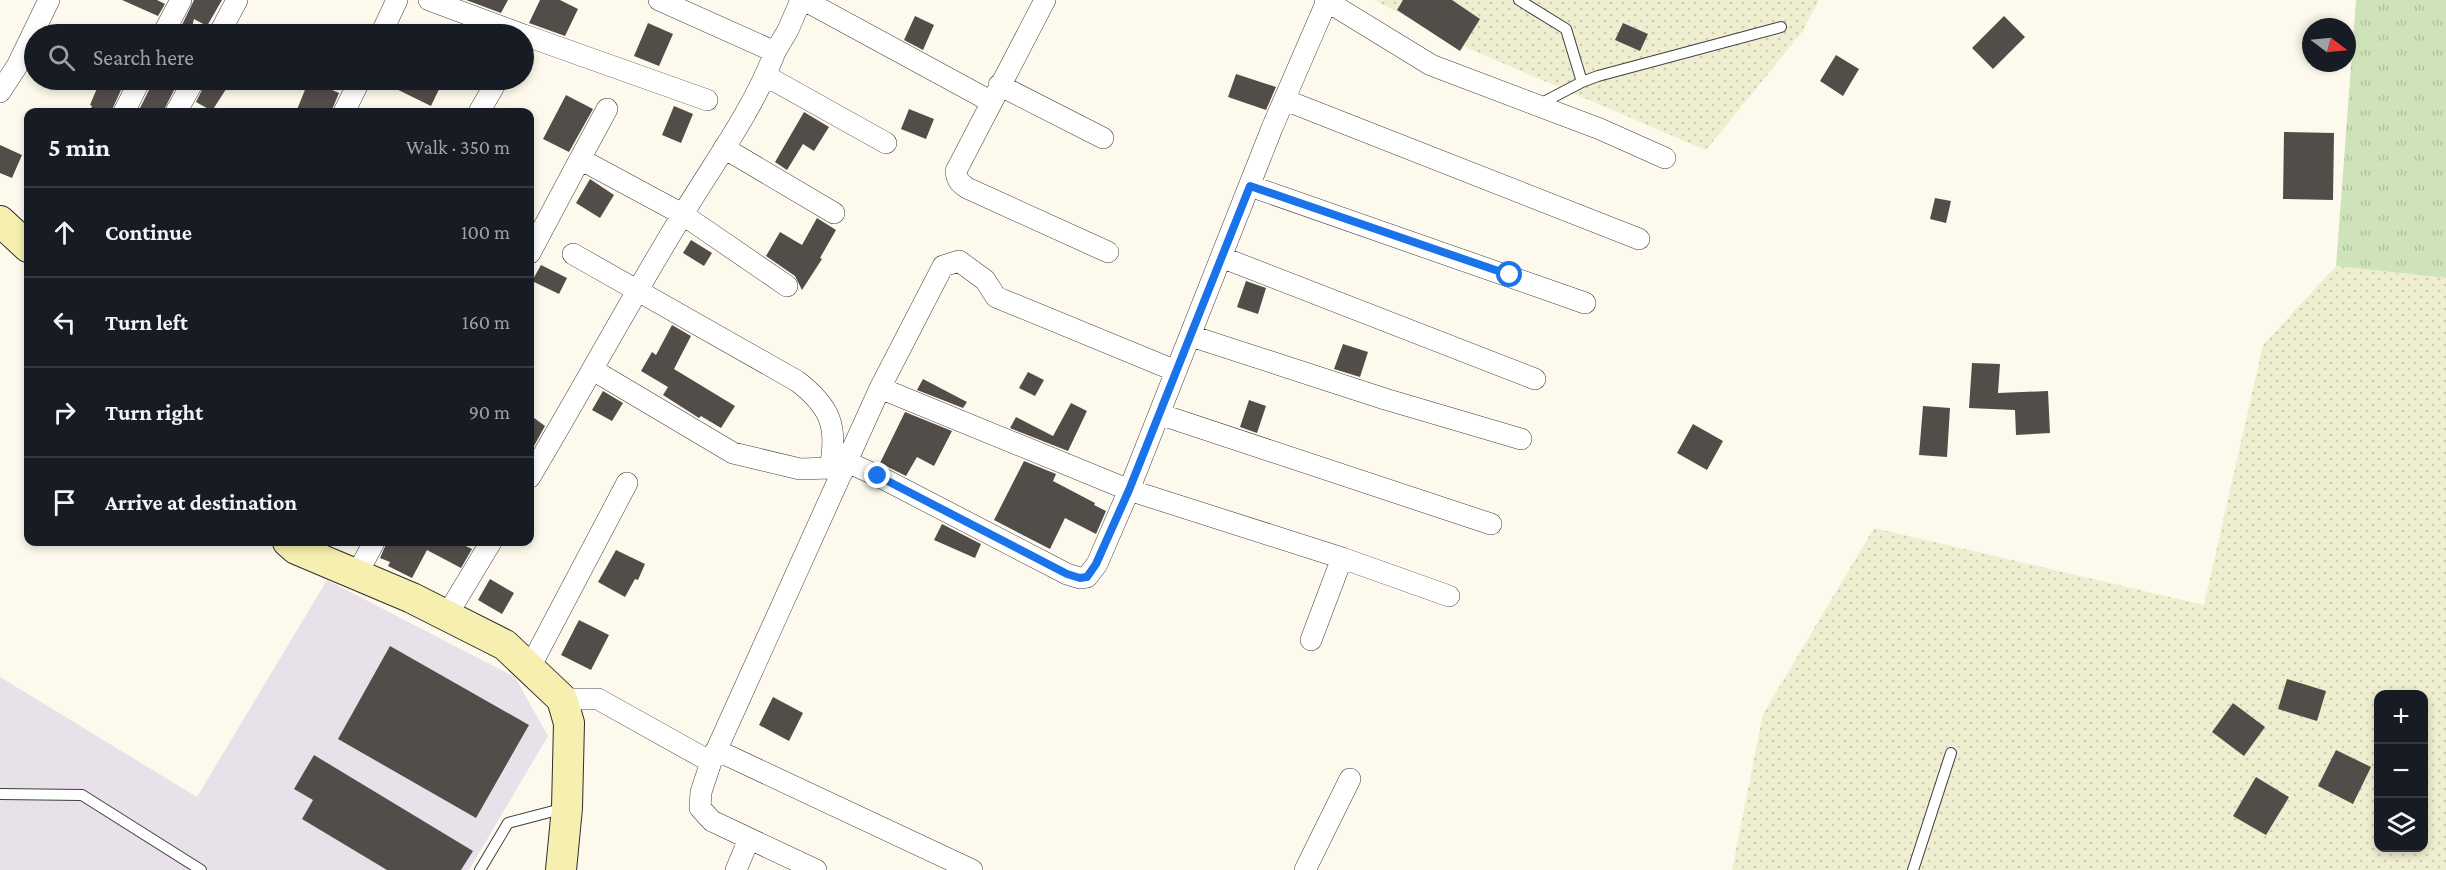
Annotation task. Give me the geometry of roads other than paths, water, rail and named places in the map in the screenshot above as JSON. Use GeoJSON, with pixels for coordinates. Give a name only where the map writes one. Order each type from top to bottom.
{"type":"FeatureCollection","features":[{"type":"Feature","properties":{"kind":"main road"},"geometry":{"type":"LineString","coordinates":[[0,221],[24,243]]}},
{"type":"Feature","properties":{"kind":"main road"},"geometry":{"type":"LineString","coordinates":[[293,546],[447,615],[505,645],[562,699],[569,723],[567,808],[561,870]]}},
{"type":"Feature","properties":{"kind":"street"},"geometry":{"type":"LineString","coordinates":[[37,24],[49,0]]}},
{"type":"Feature","properties":{"kind":"street"},"geometry":{"type":"LineString","coordinates":[[168,24],[181,0]]}},
{"type":"Feature","properties":{"kind":"street"},"geometry":{"type":"LineString","coordinates":[[224,24],[237,0]]}},
{"type":"Feature","properties":{"kind":"street"},"geometry":{"type":"LineString","coordinates":[[386,24],[397,0]]}},
{"type":"Feature","properties":{"kind":"street"},"geometry":{"type":"LineString","coordinates":[[429,0],[493,24]]}},
{"type":"Feature","properties":{"kind":"street"},"geometry":{"type":"LineString","coordinates":[[659,0],[775,52]]}},
{"type":"Feature","properties":{"kind":"street"},"geometry":{"type":"LineString","coordinates":[[534,470],[682,214],[766,76],[775,52],[802,0],[995,93],[1103,138]]}},
{"type":"Feature","properties":{"kind":"street"},"geometry":{"type":"LineString","coordinates":[[1045,0],[956,171],[958,183],[1108,252]]}},
{"type":"Feature","properties":{"kind":"street"},"geometry":{"type":"LineString","coordinates":[[593,370],[733,453],[800,469],[840,468],[878,476],[1067,574],[1080,578],[1087,577],[1096,564],[1129,490],[1326,1],[1431,65],[1600,129],[1665,158]]}},
{"type":"Feature","properties":{"kind":"street"},"geometry":{"type":"LineString","coordinates":[[534,39],[707,100]]}},
{"type":"Feature","properties":{"kind":"street"},"geometry":{"type":"LineString","coordinates":[[0,92],[24,52]]}},
{"type":"Feature","properties":{"kind":"street"},"geometry":{"type":"LineString","coordinates":[[766,76],[886,143]]}},
{"type":"Feature","properties":{"kind":"street"},"geometry":{"type":"LineString","coordinates":[[126,108],[135,90]]}},
{"type":"Feature","properties":{"kind":"street"},"geometry":{"type":"LineString","coordinates":[[179,108],[189,90]]}},
{"type":"Feature","properties":{"kind":"street"},"geometry":{"type":"LineString","coordinates":[[346,108],[355,90]]}},
{"type":"Feature","properties":{"kind":"street"},"geometry":{"type":"LineString","coordinates":[[480,108],[492,90]]}},
{"type":"Feature","properties":{"kind":"street"},"geometry":{"type":"LineString","coordinates":[[1285,100],[1639,239]]}},
{"type":"Feature","properties":{"kind":"street"},"geometry":{"type":"LineString","coordinates":[[534,245],[607,109]]}},
{"type":"Feature","properties":{"kind":"street"},"geometry":{"type":"LineString","coordinates":[[724,148],[834,213]]}},
{"type":"Feature","properties":{"kind":"street"},"geometry":{"type":"LineString","coordinates":[[580,159],[682,214],[787,286]]}},
{"type":"Feature","properties":{"kind":"street"},"geometry":{"type":"LineString","coordinates":[[1250,186],[1586,303]]}},
{"type":"Feature","properties":{"kind":"street"},"geometry":{"type":"LineString","coordinates":[[573,254],[797,381],[813,393],[826,409],[832,425],[834,446],[840,468]]}},
{"type":"Feature","properties":{"kind":"street"},"geometry":{"type":"LineString","coordinates":[[1221,257],[1536,379]]}},
{"type":"Feature","properties":{"kind":"street"},"geometry":{"type":"LineString","coordinates":[[816,870],[712,821],[700,808],[701,792],[713,756],[840,468],[943,266],[959,261],[985,280],[996,297],[1176,371]]}},
{"type":"Feature","properties":{"kind":"street"},"geometry":{"type":"LineString","coordinates":[[1191,336],[1385,399],[1521,439]]}},
{"type":"Feature","properties":{"kind":"street"},"geometry":{"type":"LineString","coordinates":[[880,388],[1129,490],[1342,558],[1449,596]]}},
{"type":"Feature","properties":{"kind":"street"},"geometry":{"type":"LineString","coordinates":[[1159,414],[1491,524]]}},
{"type":"Feature","properties":{"kind":"street"},"geometry":{"type":"LineString","coordinates":[[530,667],[627,483]]}},
{"type":"Feature","properties":{"kind":"street"},"geometry":{"type":"LineString","coordinates":[[357,574],[372,546]]}},
{"type":"Feature","properties":{"kind":"street"},"geometry":{"type":"LineString","coordinates":[[447,615],[489,546]]}},
{"type":"Feature","properties":{"kind":"street"},"geometry":{"type":"LineString","coordinates":[[1311,640],[1342,558]]}},
{"type":"Feature","properties":{"kind":"street"},"geometry":{"type":"LineString","coordinates":[[562,699],[598,699],[713,756],[972,870]]}},
{"type":"Feature","properties":{"kind":"street"},"geometry":{"type":"LineString","coordinates":[[1305,870],[1350,779]]}},
{"type":"Feature","properties":{"kind":"street"},"geometry":{"type":"LineString","coordinates":[[736,870],[750,839]]}},
{"type":"Feature","properties":{"kind":"lane"},"geometry":{"type":"LineString","coordinates":[[1519,0],[1566,29],[1582,82]]}},
{"type":"Feature","properties":{"kind":"lane"},"geometry":{"type":"LineString","coordinates":[[1538,106],[1582,82],[1781,27]]}},
{"type":"Feature","properties":{"kind":"lane"},"geometry":{"type":"LineString","coordinates":[[1913,870],[1951,753]]}},
{"type":"Feature","properties":{"kind":"lane"},"geometry":{"type":"LineString","coordinates":[[0,794],[82,795],[201,870]]}},
{"type":"Feature","properties":{"kind":"lane"},"geometry":{"type":"LineString","coordinates":[[480,870],[508,823],[567,808]]}}]}
